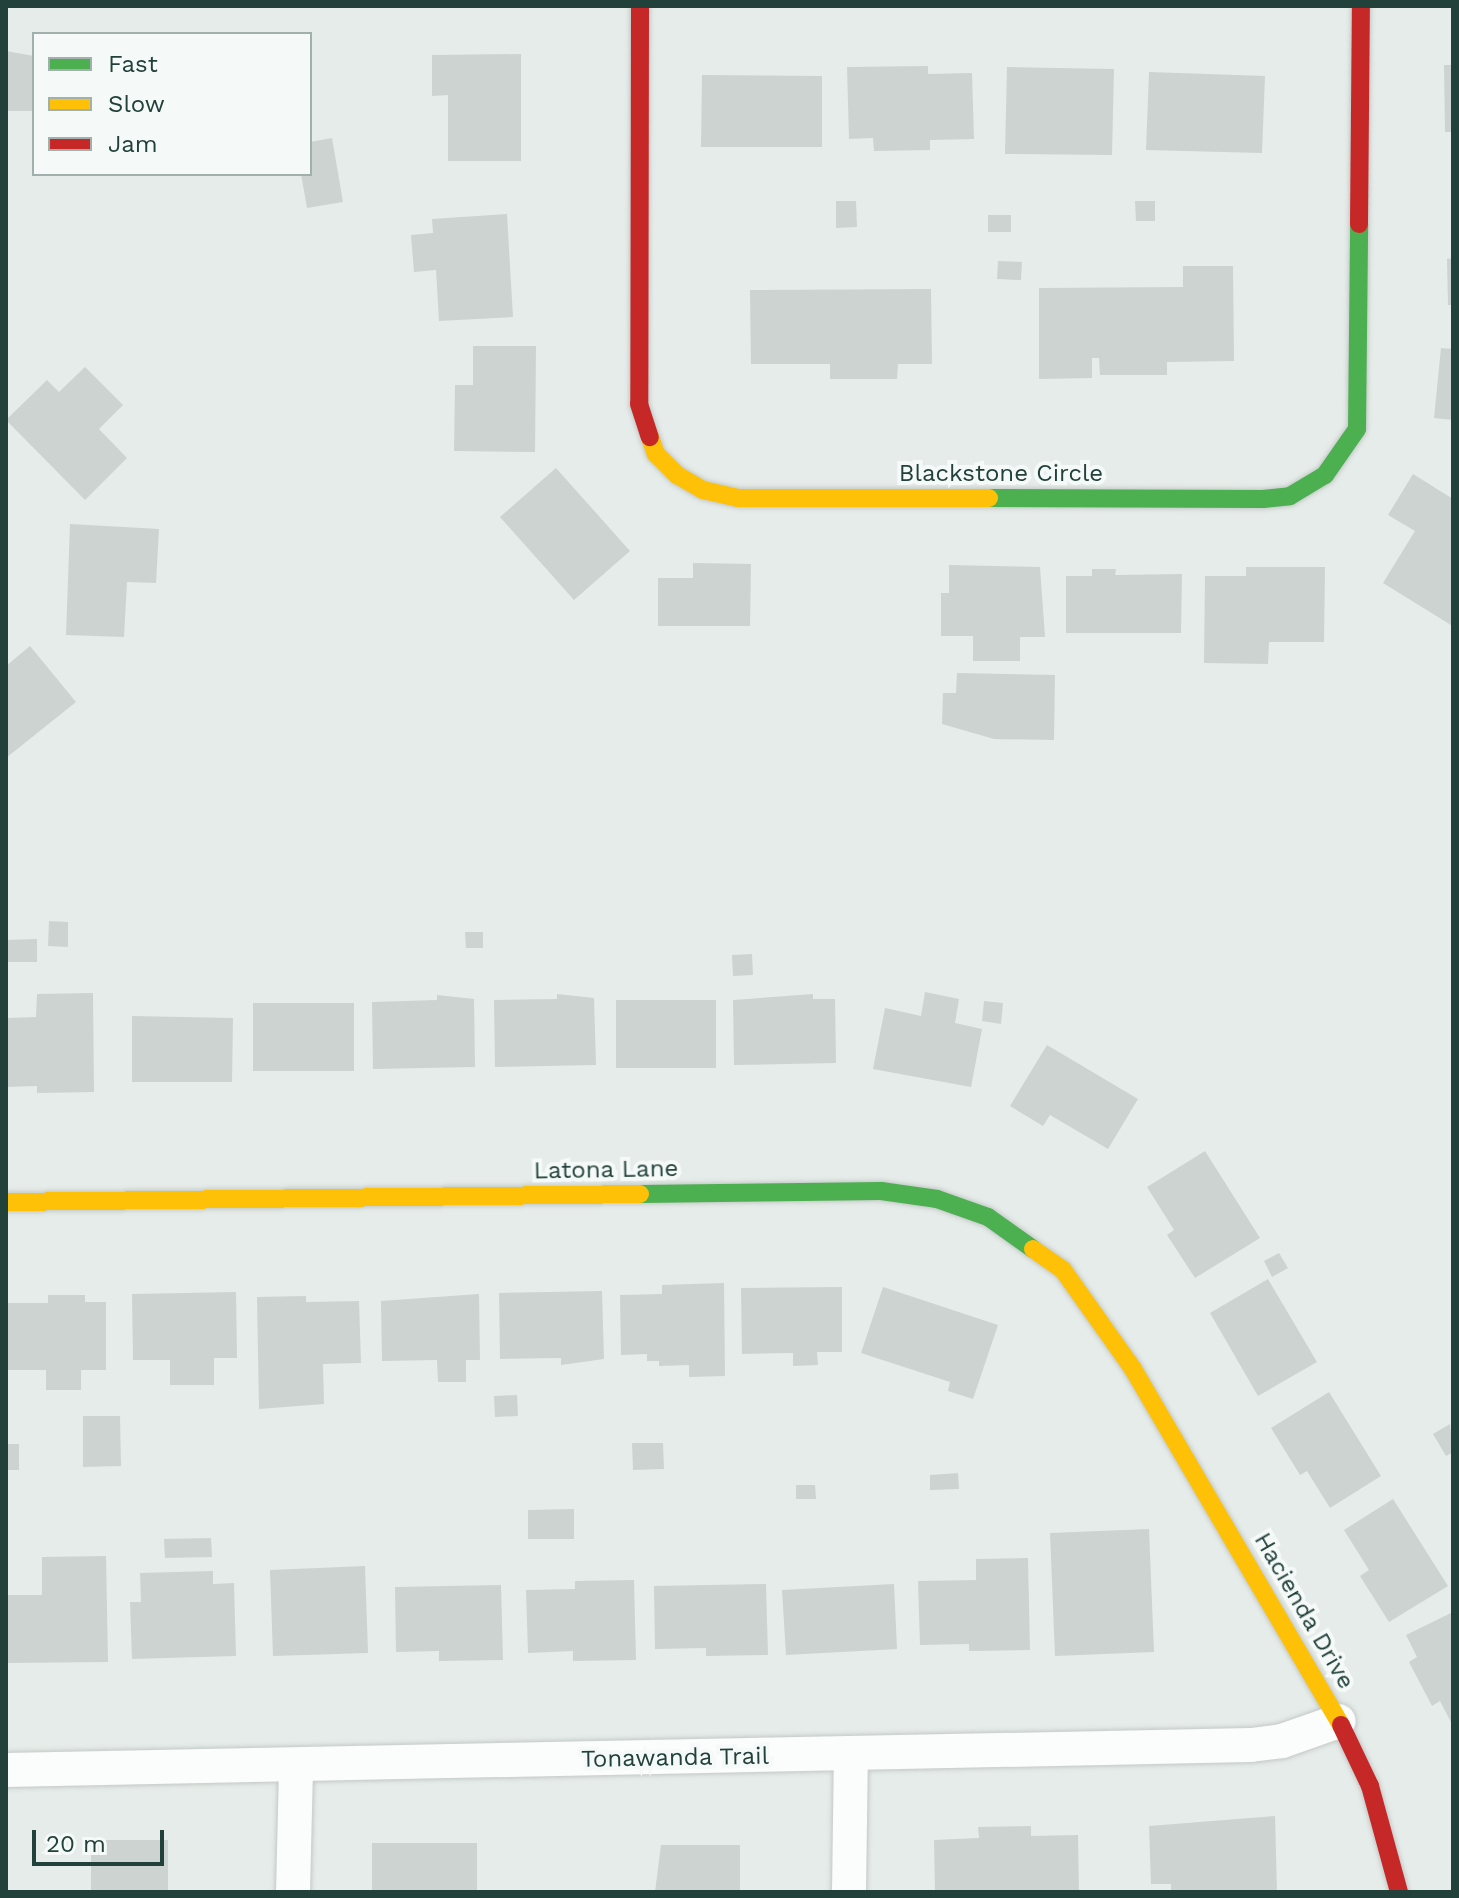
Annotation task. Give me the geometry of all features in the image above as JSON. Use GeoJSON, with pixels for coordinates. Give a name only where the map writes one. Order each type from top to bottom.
{"type":"FeatureCollection","features":[{"type":"Feature","properties":{"kind":"street","name":"Blackstone Circle"},"geometry":{"type":"LineString","coordinates":[[640,6],[639,404],[656,454],[677,475],[703,490],[738,498],[1263,499],[1290,496],[1325,475],[1357,429],[1361,6]]}},
{"type":"Feature","properties":{"kind":"street","name":"Latona Lane"},"geometry":{"type":"LineString","coordinates":[[6,1202],[895,1193],[937,1199],[988,1217],[1038,1248],[1094,1308],[1133,1369]]}},
{"type":"Feature","properties":{"kind":"street","name":"Hacienda Drive"},"geometry":{"type":"LineString","coordinates":[[1133,1369],[1339,1721],[1370,1786],[1399,1892]]}},
{"type":"Feature","properties":{"kind":"street","name":"Tonawanda Trail"},"geometry":{"type":"LineString","coordinates":[[6,1770],[1251,1745],[1282,1741],[1339,1721]]}},
{"type":"Feature","properties":{"kind":"street"},"geometry":{"type":"LineString","coordinates":[[849,1892],[851,1755]]}},
{"type":"Feature","properties":{"kind":"street"},"geometry":{"type":"LineString","coordinates":[[293,1892],[296,1765]]}},
{"type":"Feature","properties":{"kind":"building"},"geometry":{"type":"Polygon","coordinates":[[[6,51],[32,56],[32,111],[6,111],[6,51]]]}},
{"type":"Feature","properties":{"kind":"building"},"geometry":{"type":"Polygon","coordinates":[[[521,54],[521,161],[448,161],[448,95],[432,96],[432,55],[521,54]]]}},
{"type":"Feature","properties":{"kind":"building"},"geometry":{"type":"Polygon","coordinates":[[[1444,65],[1453,65],[1453,132],[1445,132],[1444,65]]]}},
{"type":"Feature","properties":{"kind":"building"},"geometry":{"type":"Polygon","coordinates":[[[928,66],[928,74],[972,73],[974,139],[930,140],[930,150],[874,151],[873,138],[849,139],[847,67],[928,66]]]}},
{"type":"Feature","properties":{"kind":"building"},"geometry":{"type":"Polygon","coordinates":[[[1007,67],[1114,69],[1112,155],[1005,154],[1007,67]]]}},
{"type":"Feature","properties":{"kind":"building"},"geometry":{"type":"Polygon","coordinates":[[[1149,72],[1265,76],[1262,153],[1146,150],[1149,72]]]}},
{"type":"Feature","properties":{"kind":"building"},"geometry":{"type":"Polygon","coordinates":[[[702,75],[822,76],[822,147],[701,147],[702,75]]]}},
{"type":"Feature","properties":{"kind":"building"},"geometry":{"type":"Polygon","coordinates":[[[332,138],[343,202],[307,208],[301,176],[312,176],[312,142],[332,138]]]}},
{"type":"Feature","properties":{"kind":"building"},"geometry":{"type":"Polygon","coordinates":[[[836,201],[856,201],[857,227],[836,228],[836,201]]]}},
{"type":"Feature","properties":{"kind":"building"},"geometry":{"type":"Polygon","coordinates":[[[1135,201],[1155,201],[1155,221],[1136,221],[1135,201]]]}},
{"type":"Feature","properties":{"kind":"building"},"geometry":{"type":"Polygon","coordinates":[[[507,214],[513,317],[439,321],[436,270],[414,272],[411,235],[433,233],[432,219],[507,214]]]}},
{"type":"Feature","properties":{"kind":"building"},"geometry":{"type":"Polygon","coordinates":[[[988,215],[1011,215],[1011,232],[988,232],[988,215]]]}},
{"type":"Feature","properties":{"kind":"building"},"geometry":{"type":"Polygon","coordinates":[[[1453,258],[1453,305],[1448,305],[1447,259],[1453,258]]]}},
{"type":"Feature","properties":{"kind":"building"},"geometry":{"type":"Polygon","coordinates":[[[998,261],[1022,262],[1021,280],[997,279],[998,261]]]}},
{"type":"Feature","properties":{"kind":"building"},"geometry":{"type":"Polygon","coordinates":[[[1183,266],[1233,266],[1234,361],[1167,362],[1167,375],[1100,375],[1099,358],[1092,358],[1092,378],[1039,379],[1039,288],[1183,287],[1183,266]]]}},
{"type":"Feature","properties":{"kind":"building"},"geometry":{"type":"Polygon","coordinates":[[[931,289],[932,364],[898,364],[897,379],[830,379],[830,364],[751,364],[750,290],[931,289]]]}},
{"type":"Feature","properties":{"kind":"building"},"geometry":{"type":"Polygon","coordinates":[[[473,346],[536,346],[535,452],[454,451],[455,385],[473,385],[473,346]]]}},
{"type":"Feature","properties":{"kind":"building"},"geometry":{"type":"Polygon","coordinates":[[[1441,348],[1453,349],[1453,420],[1434,418],[1441,348]]]}},
{"type":"Feature","properties":{"kind":"building"},"geometry":{"type":"Polygon","coordinates":[[[85,367],[123,405],[99,429],[127,458],[85,500],[6,420],[47,380],[59,392],[85,367]]]}},
{"type":"Feature","properties":{"kind":"building"},"geometry":{"type":"Polygon","coordinates":[[[556,468],[630,551],[574,600],[500,517],[556,468]]]}},
{"type":"Feature","properties":{"kind":"building"},"geometry":{"type":"Polygon","coordinates":[[[1413,474],[1453,499],[1451,625],[1383,583],[1415,531],[1388,515],[1413,474]]]}},
{"type":"Feature","properties":{"kind":"building"},"geometry":{"type":"Polygon","coordinates":[[[70,524],[159,529],[156,583],[127,582],[124,637],[66,635],[70,524]]]}},
{"type":"Feature","properties":{"kind":"building"},"geometry":{"type":"Polygon","coordinates":[[[693,563],[751,564],[750,626],[658,626],[658,578],[693,578],[693,563]]]}},
{"type":"Feature","properties":{"kind":"building"},"geometry":{"type":"Polygon","coordinates":[[[949,565],[1040,567],[1045,637],[1020,637],[1020,661],[973,661],[973,636],[941,636],[941,593],[949,593],[949,565]]]}},
{"type":"Feature","properties":{"kind":"building"},"geometry":{"type":"Polygon","coordinates":[[[1246,567],[1325,567],[1324,642],[1269,642],[1268,664],[1204,663],[1205,576],[1246,576],[1246,567]]]}},
{"type":"Feature","properties":{"kind":"building"},"geometry":{"type":"Polygon","coordinates":[[[1092,569],[1116,569],[1115,575],[1182,574],[1181,633],[1066,633],[1066,576],[1092,576],[1092,569]]]}},
{"type":"Feature","properties":{"kind":"building"},"geometry":{"type":"Polygon","coordinates":[[[30,646],[76,702],[6,758],[6,666],[30,646]]]}},
{"type":"Feature","properties":{"kind":"building"},"geometry":{"type":"Polygon","coordinates":[[[957,673],[1055,675],[1054,740],[994,739],[942,724],[943,693],[956,693],[957,673]]]}},
{"type":"Feature","properties":{"kind":"building"},"geometry":{"type":"Polygon","coordinates":[[[49,921],[68,922],[68,947],[48,946],[49,921]]]}},
{"type":"Feature","properties":{"kind":"building"},"geometry":{"type":"Polygon","coordinates":[[[465,932],[483,932],[483,948],[466,948],[465,932]]]}},
{"type":"Feature","properties":{"kind":"building"},"geometry":{"type":"Polygon","coordinates":[[[37,939],[37,962],[7,962],[6,940],[37,939]]]}},
{"type":"Feature","properties":{"kind":"building"},"geometry":{"type":"Polygon","coordinates":[[[752,954],[753,975],[733,976],[732,955],[752,954]]]}},
{"type":"Feature","properties":{"kind":"building"},"geometry":{"type":"Polygon","coordinates":[[[925,992],[959,999],[955,1023],[982,1029],[971,1087],[873,1069],[885,1008],[921,1016],[925,992]]]}},
{"type":"Feature","properties":{"kind":"building"},"geometry":{"type":"Polygon","coordinates":[[[93,993],[94,1092],[37,1093],[37,1086],[6,1087],[6,1018],[36,1017],[37,994],[93,993]]]}},
{"type":"Feature","properties":{"kind":"building"},"geometry":{"type":"Polygon","coordinates":[[[557,994],[594,998],[596,1065],[495,1067],[494,1000],[557,999],[557,994]]]}},
{"type":"Feature","properties":{"kind":"building"},"geometry":{"type":"Polygon","coordinates":[[[813,994],[813,999],[835,999],[836,1063],[734,1065],[733,1000],[813,994]]]}},
{"type":"Feature","properties":{"kind":"building"},"geometry":{"type":"Polygon","coordinates":[[[437,995],[474,999],[475,1067],[373,1069],[372,1002],[437,1000],[437,995]]]}},
{"type":"Feature","properties":{"kind":"building"},"geometry":{"type":"Polygon","coordinates":[[[616,1000],[716,1000],[716,1068],[616,1068],[616,1000]]]}},
{"type":"Feature","properties":{"kind":"building"},"geometry":{"type":"Polygon","coordinates":[[[984,1001],[1003,1003],[1001,1024],[982,1021],[984,1001]]]}},
{"type":"Feature","properties":{"kind":"building"},"geometry":{"type":"Polygon","coordinates":[[[253,1003],[354,1003],[354,1071],[253,1071],[253,1003]]]}},
{"type":"Feature","properties":{"kind":"building"},"geometry":{"type":"Polygon","coordinates":[[[132,1016],[233,1018],[232,1082],[132,1082],[132,1016]]]}},
{"type":"Feature","properties":{"kind":"building"},"geometry":{"type":"Polygon","coordinates":[[[1047,1045],[1138,1099],[1108,1149],[1050,1115],[1043,1126],[1010,1106],[1047,1045]]]}},
{"type":"Feature","properties":{"kind":"building"},"geometry":{"type":"Polygon","coordinates":[[[1205,1151],[1260,1238],[1195,1278],[1167,1235],[1174,1230],[1147,1187],[1205,1151]]]}},
{"type":"Feature","properties":{"kind":"building"},"geometry":{"type":"Polygon","coordinates":[[[1279,1253],[1288,1268],[1272,1277],[1264,1261],[1279,1253]]]}},
{"type":"Feature","properties":{"kind":"building"},"geometry":{"type":"Polygon","coordinates":[[[1268,1279],[1317,1362],[1258,1396],[1210,1313],[1268,1279]]]}},
{"type":"Feature","properties":{"kind":"building"},"geometry":{"type":"Polygon","coordinates":[[[724,1283],[725,1376],[689,1377],[689,1365],[659,1366],[659,1361],[647,1361],[647,1354],[621,1355],[620,1295],[662,1294],[662,1285],[724,1283]]]}},
{"type":"Feature","properties":{"kind":"building"},"geometry":{"type":"Polygon","coordinates":[[[842,1287],[842,1352],[817,1352],[818,1365],[793,1366],[793,1353],[742,1354],[741,1288],[842,1287]]]}},
{"type":"Feature","properties":{"kind":"building"},"geometry":{"type":"Polygon","coordinates":[[[883,1287],[998,1325],[973,1399],[948,1391],[950,1382],[861,1353],[883,1287]]]}},
{"type":"Feature","properties":{"kind":"building"},"geometry":{"type":"Polygon","coordinates":[[[602,1291],[604,1359],[561,1365],[561,1358],[500,1359],[499,1293],[602,1291]]]}},
{"type":"Feature","properties":{"kind":"building"},"geometry":{"type":"Polygon","coordinates":[[[236,1292],[237,1358],[214,1358],[214,1385],[170,1385],[170,1360],[133,1360],[132,1294],[236,1292]]]}},
{"type":"Feature","properties":{"kind":"building"},"geometry":{"type":"Polygon","coordinates":[[[479,1294],[480,1360],[466,1360],[466,1382],[438,1382],[437,1360],[382,1361],[381,1301],[479,1294]]]}},
{"type":"Feature","properties":{"kind":"building"},"geometry":{"type":"Polygon","coordinates":[[[48,1295],[85,1295],[85,1302],[106,1302],[106,1370],[81,1370],[81,1390],[46,1390],[46,1370],[6,1370],[6,1303],[48,1303],[48,1295]]]}},
{"type":"Feature","properties":{"kind":"building"},"geometry":{"type":"Polygon","coordinates":[[[306,1296],[306,1302],[359,1301],[361,1363],[323,1364],[324,1404],[259,1409],[257,1297],[306,1296]]]}},
{"type":"Feature","properties":{"kind":"building"},"geometry":{"type":"Polygon","coordinates":[[[1329,1392],[1381,1476],[1330,1508],[1307,1471],[1300,1475],[1271,1428],[1329,1392]]]}},
{"type":"Feature","properties":{"kind":"building"},"geometry":{"type":"Polygon","coordinates":[[[517,1395],[518,1416],[495,1417],[494,1396],[517,1395]]]}},
{"type":"Feature","properties":{"kind":"building"},"geometry":{"type":"Polygon","coordinates":[[[83,1416],[120,1416],[121,1466],[83,1467],[83,1416]]]}},
{"type":"Feature","properties":{"kind":"building"},"geometry":{"type":"Polygon","coordinates":[[[1450,1424],[1453,1452],[1446,1456],[1433,1434],[1450,1424]]]}},
{"type":"Feature","properties":{"kind":"building"},"geometry":{"type":"Polygon","coordinates":[[[632,1443],[663,1443],[664,1469],[633,1470],[632,1443]]]}},
{"type":"Feature","properties":{"kind":"building"},"geometry":{"type":"Polygon","coordinates":[[[6,1444],[19,1444],[19,1470],[6,1470],[6,1444]]]}},
{"type":"Feature","properties":{"kind":"building"},"geometry":{"type":"Polygon","coordinates":[[[958,1473],[959,1489],[930,1490],[930,1475],[958,1473]]]}},
{"type":"Feature","properties":{"kind":"building"},"geometry":{"type":"Polygon","coordinates":[[[796,1485],[815,1485],[816,1499],[796,1499],[796,1485]]]}},
{"type":"Feature","properties":{"kind":"building"},"geometry":{"type":"Polygon","coordinates":[[[1393,1499],[1448,1586],[1389,1622],[1360,1576],[1369,1570],[1344,1530],[1393,1499]]]}},
{"type":"Feature","properties":{"kind":"building"},"geometry":{"type":"Polygon","coordinates":[[[574,1509],[574,1539],[528,1539],[528,1510],[574,1509]]]}},
{"type":"Feature","properties":{"kind":"building"},"geometry":{"type":"Polygon","coordinates":[[[1149,1529],[1154,1652],[1055,1656],[1050,1533],[1149,1529]]]}},
{"type":"Feature","properties":{"kind":"building"},"geometry":{"type":"Polygon","coordinates":[[[211,1538],[212,1557],[165,1558],[164,1539],[211,1538]]]}},
{"type":"Feature","properties":{"kind":"building"},"geometry":{"type":"Polygon","coordinates":[[[106,1556],[108,1662],[8,1663],[7,1595],[42,1595],[42,1557],[106,1556]]]}},
{"type":"Feature","properties":{"kind":"building"},"geometry":{"type":"Polygon","coordinates":[[[1028,1558],[1030,1650],[969,1651],[969,1644],[920,1645],[918,1581],[976,1580],[976,1559],[1028,1558]]]}},
{"type":"Feature","properties":{"kind":"building"},"geometry":{"type":"Polygon","coordinates":[[[365,1566],[368,1653],[273,1656],[270,1570],[365,1566]]]}},
{"type":"Feature","properties":{"kind":"building"},"geometry":{"type":"Polygon","coordinates":[[[213,1571],[213,1584],[234,1583],[236,1656],[132,1659],[130,1602],[141,1602],[140,1573],[213,1571]]]}},
{"type":"Feature","properties":{"kind":"building"},"geometry":{"type":"Polygon","coordinates":[[[634,1580],[636,1660],[573,1661],[573,1651],[528,1653],[526,1590],[575,1589],[575,1581],[634,1580]]]}},
{"type":"Feature","properties":{"kind":"building"},"geometry":{"type":"Polygon","coordinates":[[[766,1584],[768,1655],[706,1656],[706,1648],[655,1649],[654,1586],[766,1584]]]}},
{"type":"Feature","properties":{"kind":"building"},"geometry":{"type":"Polygon","coordinates":[[[894,1584],[897,1649],[786,1655],[782,1590],[894,1584]]]}},
{"type":"Feature","properties":{"kind":"building"},"geometry":{"type":"Polygon","coordinates":[[[501,1585],[503,1660],[439,1661],[439,1651],[396,1652],[395,1587],[501,1585]]]}},
{"type":"Feature","properties":{"kind":"building"},"geometry":{"type":"Polygon","coordinates":[[[1453,1612],[1453,1726],[1440,1701],[1432,1706],[1409,1662],[1417,1657],[1406,1635],[1453,1612]]]}},
{"type":"Feature","properties":{"kind":"building"},"geometry":{"type":"Polygon","coordinates":[[[1275,1816],[1277,1892],[1171,1892],[1171,1884],[1151,1884],[1149,1826],[1275,1816]]]}},
{"type":"Feature","properties":{"kind":"building"},"geometry":{"type":"Polygon","coordinates":[[[1031,1826],[1031,1836],[1078,1835],[1079,1892],[935,1892],[934,1840],[979,1838],[978,1827],[1031,1826]]]}},
{"type":"Feature","properties":{"kind":"building"},"geometry":{"type":"Polygon","coordinates":[[[91,1840],[168,1840],[168,1892],[91,1892],[91,1840]]]}},
{"type":"Feature","properties":{"kind":"building"},"geometry":{"type":"Polygon","coordinates":[[[372,1843],[477,1843],[477,1892],[372,1892],[372,1843]]]}},
{"type":"Feature","properties":{"kind":"building"},"geometry":{"type":"Polygon","coordinates":[[[661,1845],[740,1845],[740,1892],[655,1892],[661,1845]]]}},
{"type":"Feature","properties":{"kind":"traffic: fast"},"geometry":{"type":"LineString","coordinates":[[989,498],[1263,499],[1290,496],[1325,475],[1357,429],[1359,224]]}},
{"type":"Feature","properties":{"kind":"traffic: fast"},"geometry":{"type":"LineString","coordinates":[[640,1194],[881,1191],[937,1199],[988,1217],[1033,1249]]}},
{"type":"Feature","properties":{"kind":"traffic: slow"},"geometry":{"type":"LineString","coordinates":[[650,437],[656,454],[677,475],[703,490],[738,498],[989,498]]}},
{"type":"Feature","properties":{"kind":"traffic: slow"},"geometry":{"type":"LineString","coordinates":[[6,1202],[640,1194]]}},
{"type":"Feature","properties":{"kind":"traffic: slow"},"geometry":{"type":"LineString","coordinates":[[1033,1249],[1063,1270],[1133,1369],[1341,1725]]}},
{"type":"Feature","properties":{"kind":"traffic: jam"},"geometry":{"type":"LineString","coordinates":[[640,6],[639,404],[650,437]]}},
{"type":"Feature","properties":{"kind":"traffic: jam"},"geometry":{"type":"LineString","coordinates":[[1359,224],[1361,6]]}},
{"type":"Feature","properties":{"kind":"traffic: jam"},"geometry":{"type":"LineString","coordinates":[[1341,1725],[1370,1786],[1399,1892]]}}]}
